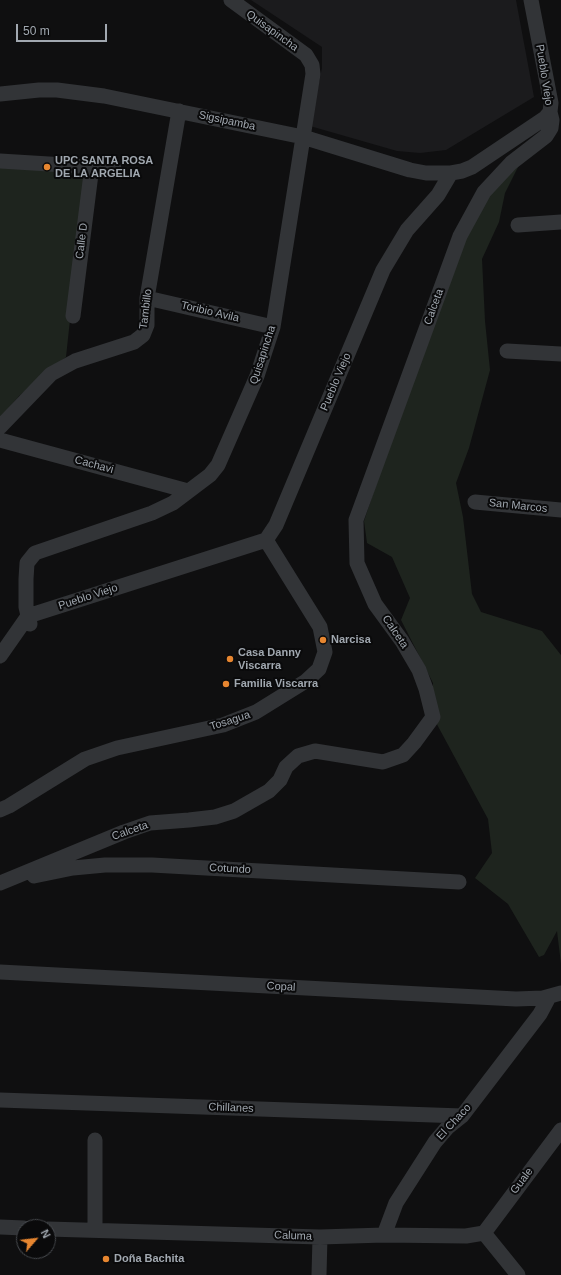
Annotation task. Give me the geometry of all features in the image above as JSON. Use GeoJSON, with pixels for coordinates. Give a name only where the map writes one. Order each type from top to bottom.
{"type":"FeatureCollection","features":[{"type":"Feature","properties":{"kind":"street","name":"Quisapincha"},"geometry":{"type":"LineString","coordinates":[[29,620],[26,607],[27,563],[35,553],[152,513],[173,503],[210,475],[218,465],[257,376],[273,327],[313,74],[312,64],[306,55],[231,0]]}},
{"type":"Feature","properties":{"kind":"street","name":"Pueblo Viejo"},"geometry":{"type":"LineString","coordinates":[[29,620],[266,540],[276,525],[383,270],[407,230],[438,195],[451,173],[472,167],[546,118],[554,106],[531,0]]}},
{"type":"Feature","properties":{"kind":"street","name":"Sigsipamba"},"geometry":{"type":"LineString","coordinates":[[0,94],[38,90],[65,91],[104,96],[303,138],[410,170],[426,173],[451,173]]}},
{"type":"Feature","properties":{"kind":"street","name":"Calceta"},"geometry":{"type":"LineString","coordinates":[[1,883],[143,825],[150,823],[215,817],[234,811],[269,791],[280,780],[286,767],[298,756],[315,751],[383,762],[403,755],[414,743],[432,717],[426,689],[419,670],[402,641],[376,604],[357,563],[356,520],[460,236],[484,192],[511,163],[546,136],[551,128],[554,106]]}},
{"type":"Feature","properties":{"kind":"street","name":"Tambillo"},"geometry":{"type":"LineString","coordinates":[[0,427],[51,374],[75,361],[134,342],[143,335],[147,325],[147,298],[179,111]]}},
{"type":"Feature","properties":{"kind":"street"},"geometry":{"type":"LineString","coordinates":[[0,161],[114,168]]}},
{"type":"Feature","properties":{"kind":"street","name":"Calle D"},"geometry":{"type":"LineString","coordinates":[[73,316],[92,166]]}},
{"type":"Feature","properties":{"kind":"street"},"geometry":{"type":"LineString","coordinates":[[518,225],[561,222]]}},
{"type":"Feature","properties":{"kind":"street","name":"Toribio Avila"},"geometry":{"type":"LineString","coordinates":[[147,298],[273,327]]}},
{"type":"Feature","properties":{"kind":"street"},"geometry":{"type":"LineString","coordinates":[[506,351],[561,354]]}},
{"type":"Feature","properties":{"kind":"street","name":"Cachavi"},"geometry":{"type":"LineString","coordinates":[[0,440],[188,491]]}},
{"type":"Feature","properties":{"kind":"street","name":"San Marcos"},"geometry":{"type":"LineString","coordinates":[[475,502],[561,510]]}},
{"type":"Feature","properties":{"kind":"street","name":"Tosagua"},"geometry":{"type":"LineString","coordinates":[[0,810],[86,759],[117,748],[223,725],[256,712],[306,681],[318,669],[325,652],[320,627],[266,540]]}},
{"type":"Feature","properties":{"kind":"street"},"geometry":{"type":"LineString","coordinates":[[0,656],[29,620]]}},
{"type":"Feature","properties":{"kind":"street","name":"Cotundo"},"geometry":{"type":"LineString","coordinates":[[1,883],[73,868],[105,865],[152,865],[459,882]]}},
{"type":"Feature","properties":{"kind":"street","name":"Copal"},"geometry":{"type":"LineString","coordinates":[[0,972],[516,999],[555,995]]}},
{"type":"Feature","properties":{"kind":"street","name":"El Chaco"},"geometry":{"type":"LineString","coordinates":[[384,1235],[396,1203],[435,1142],[447,1128],[462,1116],[555,995]]}},
{"type":"Feature","properties":{"kind":"street","name":"Chillanes"},"geometry":{"type":"LineString","coordinates":[[0,1100],[462,1116]]}},
{"type":"Feature","properties":{"kind":"street","name":"Guale"},"geometry":{"type":"LineString","coordinates":[[484,1233],[561,1130]]}},
{"type":"Feature","properties":{"kind":"street"},"geometry":{"type":"LineString","coordinates":[[95,1140],[95,1230]]}},
{"type":"Feature","properties":{"kind":"street"},"geometry":{"type":"LineString","coordinates":[[0,1227],[16,1228]]}},
{"type":"Feature","properties":{"kind":"street","name":"Caluma"},"geometry":{"type":"LineString","coordinates":[[56,1229],[320,1237],[384,1235],[466,1236],[484,1233]]}},
{"type":"Feature","properties":{"kind":"street"},"geometry":{"type":"LineString","coordinates":[[484,1233],[518,1275]]}},
{"type":"Feature","properties":{"kind":"street"},"geometry":{"type":"LineString","coordinates":[[319,1275],[320,1237]]}},
{"type":"Feature","properties":{"kind":"shaded area"},"geometry":{"type":"Polygon","coordinates":[[[251,0],[516,0],[534,97],[446,150],[420,153],[397,151],[310,126],[322,68],[322,47],[251,0]]]}},
{"type":"Feature","properties":{"kind":"shaded area"},"geometry":{"type":"Polygon","coordinates":[[[520,163],[505,193],[499,222],[482,259],[485,321],[490,370],[469,448],[456,483],[463,517],[472,594],[481,612],[542,631],[561,655],[561,964],[557,931],[544,955],[539,957],[508,904],[475,878],[492,853],[488,819],[433,717],[433,683],[401,620],[410,598],[392,557],[367,543],[364,521],[451,260],[484,195],[520,163]]]}},
{"type":"Feature","properties":{"kind":"shaded area"},"geometry":{"type":"Polygon","coordinates":[[[0,164],[86,171],[66,357],[19,396],[0,418],[0,164]]]}},
{"type":"Feature","properties":{"kind":"place","name":"UPC SANTA ROSA DE LA ARGELIA"},"geometry":{"type":"Point","coordinates":[47,167]}},
{"type":"Feature","properties":{"kind":"place","name":"Narcisa"},"geometry":{"type":"Point","coordinates":[323,640]}},
{"type":"Feature","properties":{"kind":"place","name":"Casa Danny Viscarra"},"geometry":{"type":"Point","coordinates":[230,659]}},
{"type":"Feature","properties":{"kind":"place","name":"Familia Viscarra"},"geometry":{"type":"Point","coordinates":[226,684]}},
{"type":"Feature","properties":{"kind":"place","name":"Doña Bachita"},"geometry":{"type":"Point","coordinates":[106,1259]}}]}
